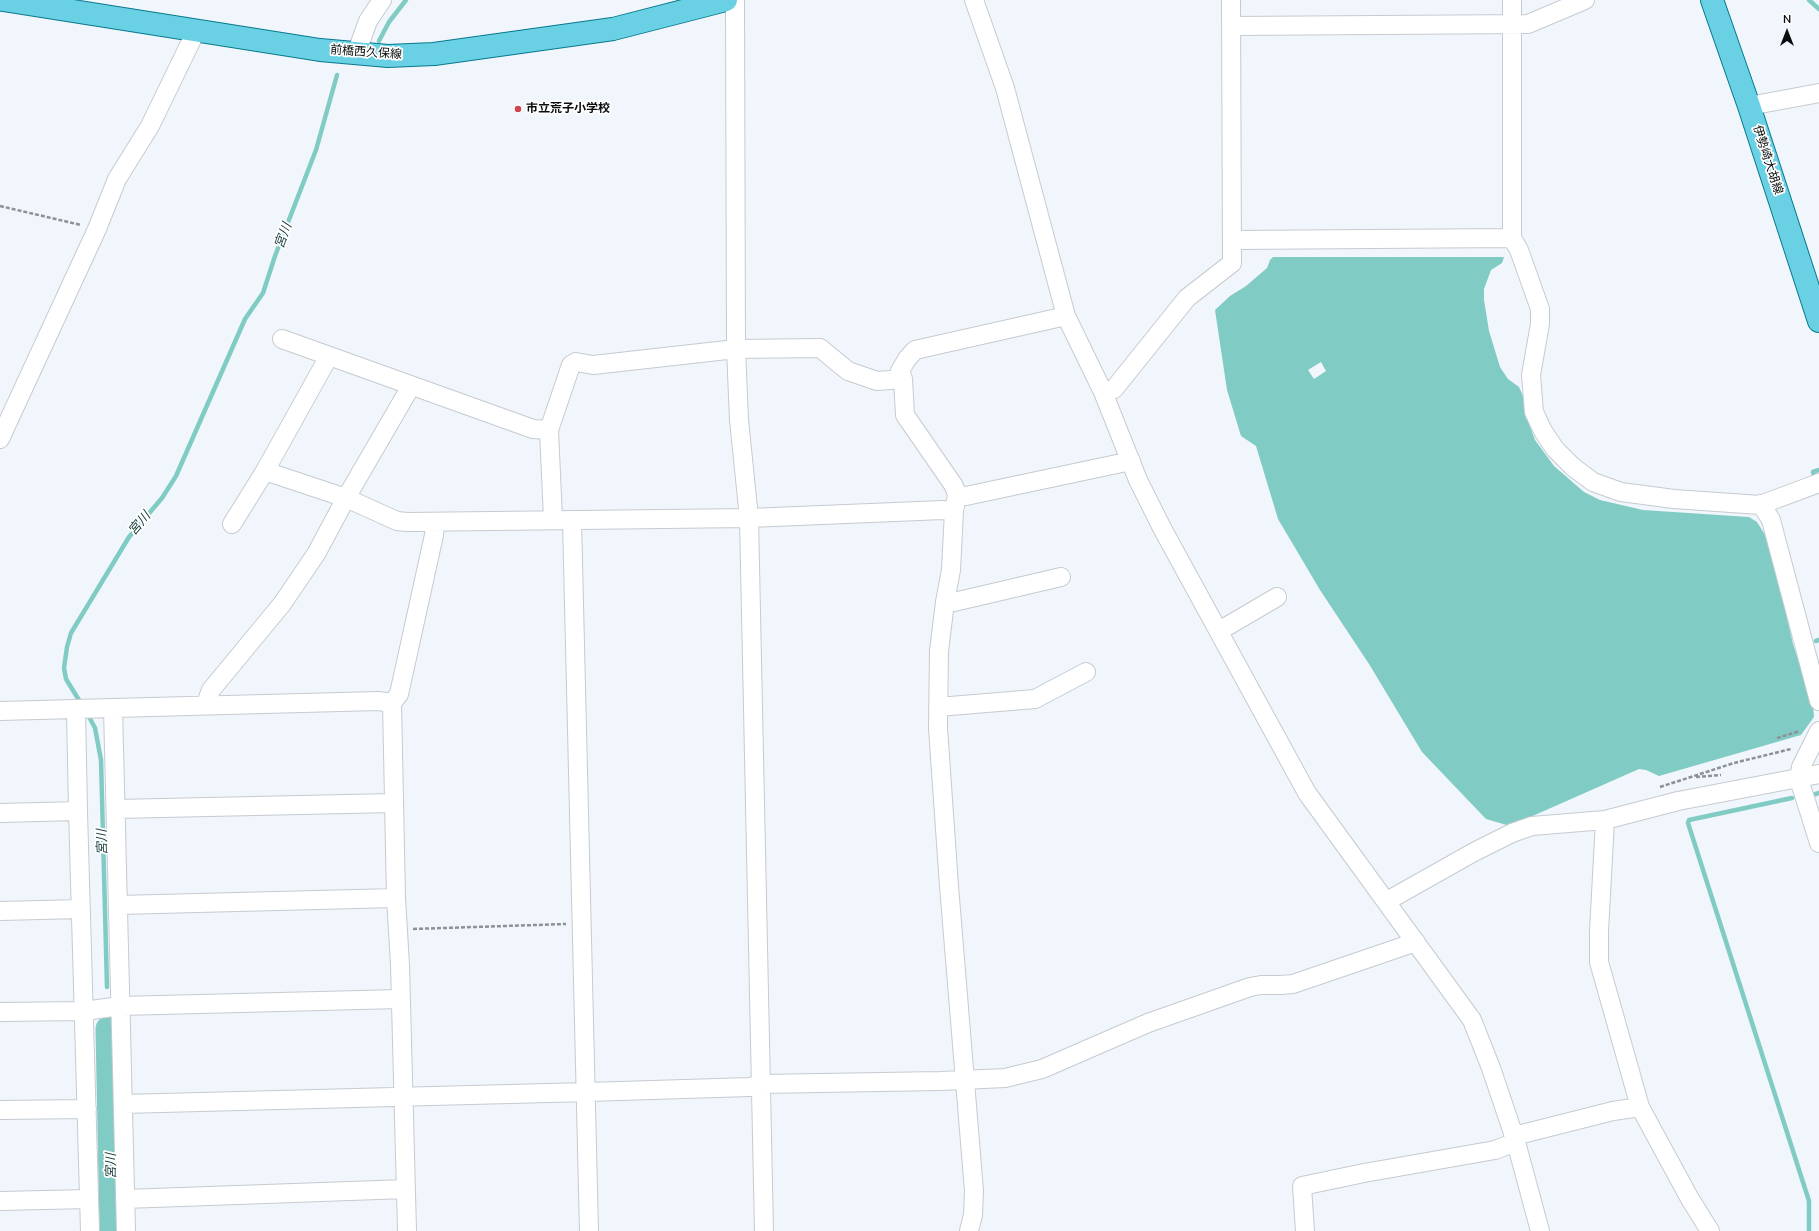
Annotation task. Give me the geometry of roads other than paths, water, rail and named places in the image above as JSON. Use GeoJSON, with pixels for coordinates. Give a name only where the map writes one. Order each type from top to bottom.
{"type":"FeatureCollection","features":[{"type":"Feature","properties":{"kind":"main road","name":"前橋西久保線"},"geometry":{"type":"LineString","coordinates":[[4,0],[49,4],[196,31],[356,54],[388,56],[434,54],[613,29],[725,0]]}},
{"type":"Feature","properties":{"kind":"main road","name":"伊勢崎大胡線"},"geometry":{"type":"LineString","coordinates":[[1712,0],[1749,106],[1819,321]]}},
{"type":"Feature","properties":{"kind":"street"},"geometry":{"type":"LineString","coordinates":[[356,54],[368,21],[382,0]]}},
{"type":"Feature","properties":{"kind":"street"},"geometry":{"type":"LineString","coordinates":[[735,0],[736,349],[739,420],[749,518],[764,1231]]}},
{"type":"Feature","properties":{"kind":"street"},"geometry":{"type":"LineString","coordinates":[[974,0],[1005,88],[1066,316],[1103,392],[1130,461],[1162,528],[1308,793],[1472,1020],[1515,1139],[1540,1231]]}},
{"type":"Feature","properties":{"kind":"street"},"geometry":{"type":"LineString","coordinates":[[1103,392],[1114,389],[1187,298],[1232,263],[1230,0]]}},
{"type":"Feature","properties":{"kind":"street"},"geometry":{"type":"LineString","coordinates":[[1512,0],[1512,238],[1519,250],[1540,308],[1540,324],[1531,375],[1534,412],[1543,431],[1556,449],[1573,466],[1593,482],[1621,492],[1674,499],[1761,504],[1819,483]]}},
{"type":"Feature","properties":{"kind":"street"},"geometry":{"type":"LineString","coordinates":[[1231,26],[1528,24],[1585,0]]}},
{"type":"Feature","properties":{"kind":"street"},"geometry":{"type":"LineString","coordinates":[[0,439],[98,229],[117,178],[150,126],[196,31]]}},
{"type":"Feature","properties":{"kind":"street"},"geometry":{"type":"LineString","coordinates":[[1749,106],[1819,92]]}},
{"type":"Feature","properties":{"kind":"street"},"geometry":{"type":"LineString","coordinates":[[1232,240],[1512,238]]}},
{"type":"Feature","properties":{"kind":"street"},"geometry":{"type":"LineString","coordinates":[[969,1231],[973,1215],[974,1191],[949,886],[938,728],[939,651],[945,602],[951,570],[955,503],[954,486],[905,415],[900,371],[907,359],[916,350],[1066,316]]}},
{"type":"Feature","properties":{"kind":"street"},"geometry":{"type":"LineString","coordinates":[[282,339],[533,429],[549,430]]}},
{"type":"Feature","properties":{"kind":"street"},"geometry":{"type":"LineString","coordinates":[[553,519],[549,430],[572,365],[576,362],[593,365],[736,349],[820,348],[848,371],[877,381],[902,379]]}},
{"type":"Feature","properties":{"kind":"street"},"geometry":{"type":"LineString","coordinates":[[232,524],[265,471],[329,356]]}},
{"type":"Feature","properties":{"kind":"street"},"geometry":{"type":"LineString","coordinates":[[208,705],[208,698],[212,690],[282,604],[316,554],[346,498],[408,393],[410,385]]}},
{"type":"Feature","properties":{"kind":"street"},"geometry":{"type":"LineString","coordinates":[[265,471],[346,498],[397,521],[435,522],[553,519],[749,518],[943,510],[966,496],[1130,461]]}},
{"type":"Feature","properties":{"kind":"street"},"geometry":{"type":"LineString","coordinates":[[1761,504],[1771,520],[1819,701]]}},
{"type":"Feature","properties":{"kind":"street"},"geometry":{"type":"LineString","coordinates":[[572,520],[587,1092],[589,1231]]}},
{"type":"Feature","properties":{"kind":"street"},"geometry":{"type":"LineString","coordinates":[[407,1231],[400,965],[397,930],[393,803],[392,703],[399,694],[434,535],[435,522]]}},
{"type":"Feature","properties":{"kind":"street"},"geometry":{"type":"LineString","coordinates":[[945,602],[954,602],[1061,578]]}},
{"type":"Feature","properties":{"kind":"street"},"geometry":{"type":"LineString","coordinates":[[1219,631],[1277,597]]}},
{"type":"Feature","properties":{"kind":"street"},"geometry":{"type":"LineString","coordinates":[[938,707],[1035,699],[1086,672]]}},
{"type":"Feature","properties":{"kind":"street"},"geometry":{"type":"LineString","coordinates":[[0,711],[370,701],[392,703]]}},
{"type":"Feature","properties":{"kind":"street"},"geometry":{"type":"LineString","coordinates":[[113,708],[126,1231]]}},
{"type":"Feature","properties":{"kind":"street"},"geometry":{"type":"LineString","coordinates":[[76,709],[90,1231]]}},
{"type":"Feature","properties":{"kind":"street"},"geometry":{"type":"LineString","coordinates":[[1815,738],[1801,766],[1799,778],[1819,843]]}},
{"type":"Feature","properties":{"kind":"street"},"geometry":{"type":"LineString","coordinates":[[1387,901],[1512,833],[1532,826],[1605,820],[1678,801],[1819,774]]}},
{"type":"Feature","properties":{"kind":"street"},"geometry":{"type":"LineString","coordinates":[[116,809],[393,803]]}},
{"type":"Feature","properties":{"kind":"street"},"geometry":{"type":"LineString","coordinates":[[0,813],[78,811]]}},
{"type":"Feature","properties":{"kind":"street"},"geometry":{"type":"LineString","coordinates":[[1605,820],[1599,931],[1599,962],[1640,1107],[1690,1200],[1710,1231]]}},
{"type":"Feature","properties":{"kind":"street"},"geometry":{"type":"LineString","coordinates":[[118,905],[396,898]]}},
{"type":"Feature","properties":{"kind":"street"},"geometry":{"type":"LineString","coordinates":[[0,911],[82,909]]}},
{"type":"Feature","properties":{"kind":"street"},"geometry":{"type":"LineString","coordinates":[[123,1104],[403,1098],[750,1086],[761,1084],[1005,1078],[1042,1068],[1148,1023],[1250,987],[1261,985],[1293,984],[1416,942]]}},
{"type":"Feature","properties":{"kind":"street"},"geometry":{"type":"LineString","coordinates":[[0,1012],[84,1011],[120,1006],[400,999]]}},
{"type":"Feature","properties":{"kind":"street"},"geometry":{"type":"LineString","coordinates":[[1305,1231],[1302,1186],[1495,1150],[1515,1139],[1613,1111],[1640,1107]]}},
{"type":"Feature","properties":{"kind":"street"},"geometry":{"type":"LineString","coordinates":[[0,1110],[87,1109]]}},
{"type":"Feature","properties":{"kind":"street"},"geometry":{"type":"LineString","coordinates":[[125,1199],[406,1189]]}},
{"type":"Feature","properties":{"kind":"street"},"geometry":{"type":"LineString","coordinates":[[0,1201],[89,1199]]}},
{"type":"Feature","properties":{"kind":"waterway","name":"宮川"},"geometry":{"type":"LineString","coordinates":[[379,41],[389,22],[406,0]]}},
{"type":"Feature","properties":{"kind":"waterway"},"geometry":{"type":"LineString","coordinates":[[1809,0],[1819,9]]}},
{"type":"Feature","properties":{"kind":"waterway","name":"宮川"},"geometry":{"type":"LineString","coordinates":[[82,705],[66,679],[64,668],[71,633],[129,537],[162,498],[176,476],[245,319],[263,293],[275,256],[316,150],[337,75]]}},
{"type":"Feature","properties":{"kind":"waterway"},"geometry":{"type":"LineString","coordinates":[[1815,480],[1813,472],[1819,470]]}},
{"type":"Feature","properties":{"kind":"waterway","name":"宮川"},"geometry":{"type":"LineString","coordinates":[[87,713],[95,728],[101,760],[107,987]]}},
{"type":"Feature","properties":{"kind":"waterway"},"geometry":{"type":"LineString","coordinates":[[1813,795],[1819,793]]}},
{"type":"Feature","properties":{"kind":"waterway"},"geometry":{"type":"LineString","coordinates":[[1792,798],[1689,820],[1688,823],[1809,1201],[1809,1231]]}},
{"type":"Feature","properties":{"kind":"waterway","name":"宮川"},"geometry":{"type":"LineString","coordinates":[[109,1029],[113,1231]]}},
{"type":"Feature","properties":{"kind":"place","name":"市立荒子小学校"},"geometry":{"type":"Point","coordinates":[518,109]}}]}
